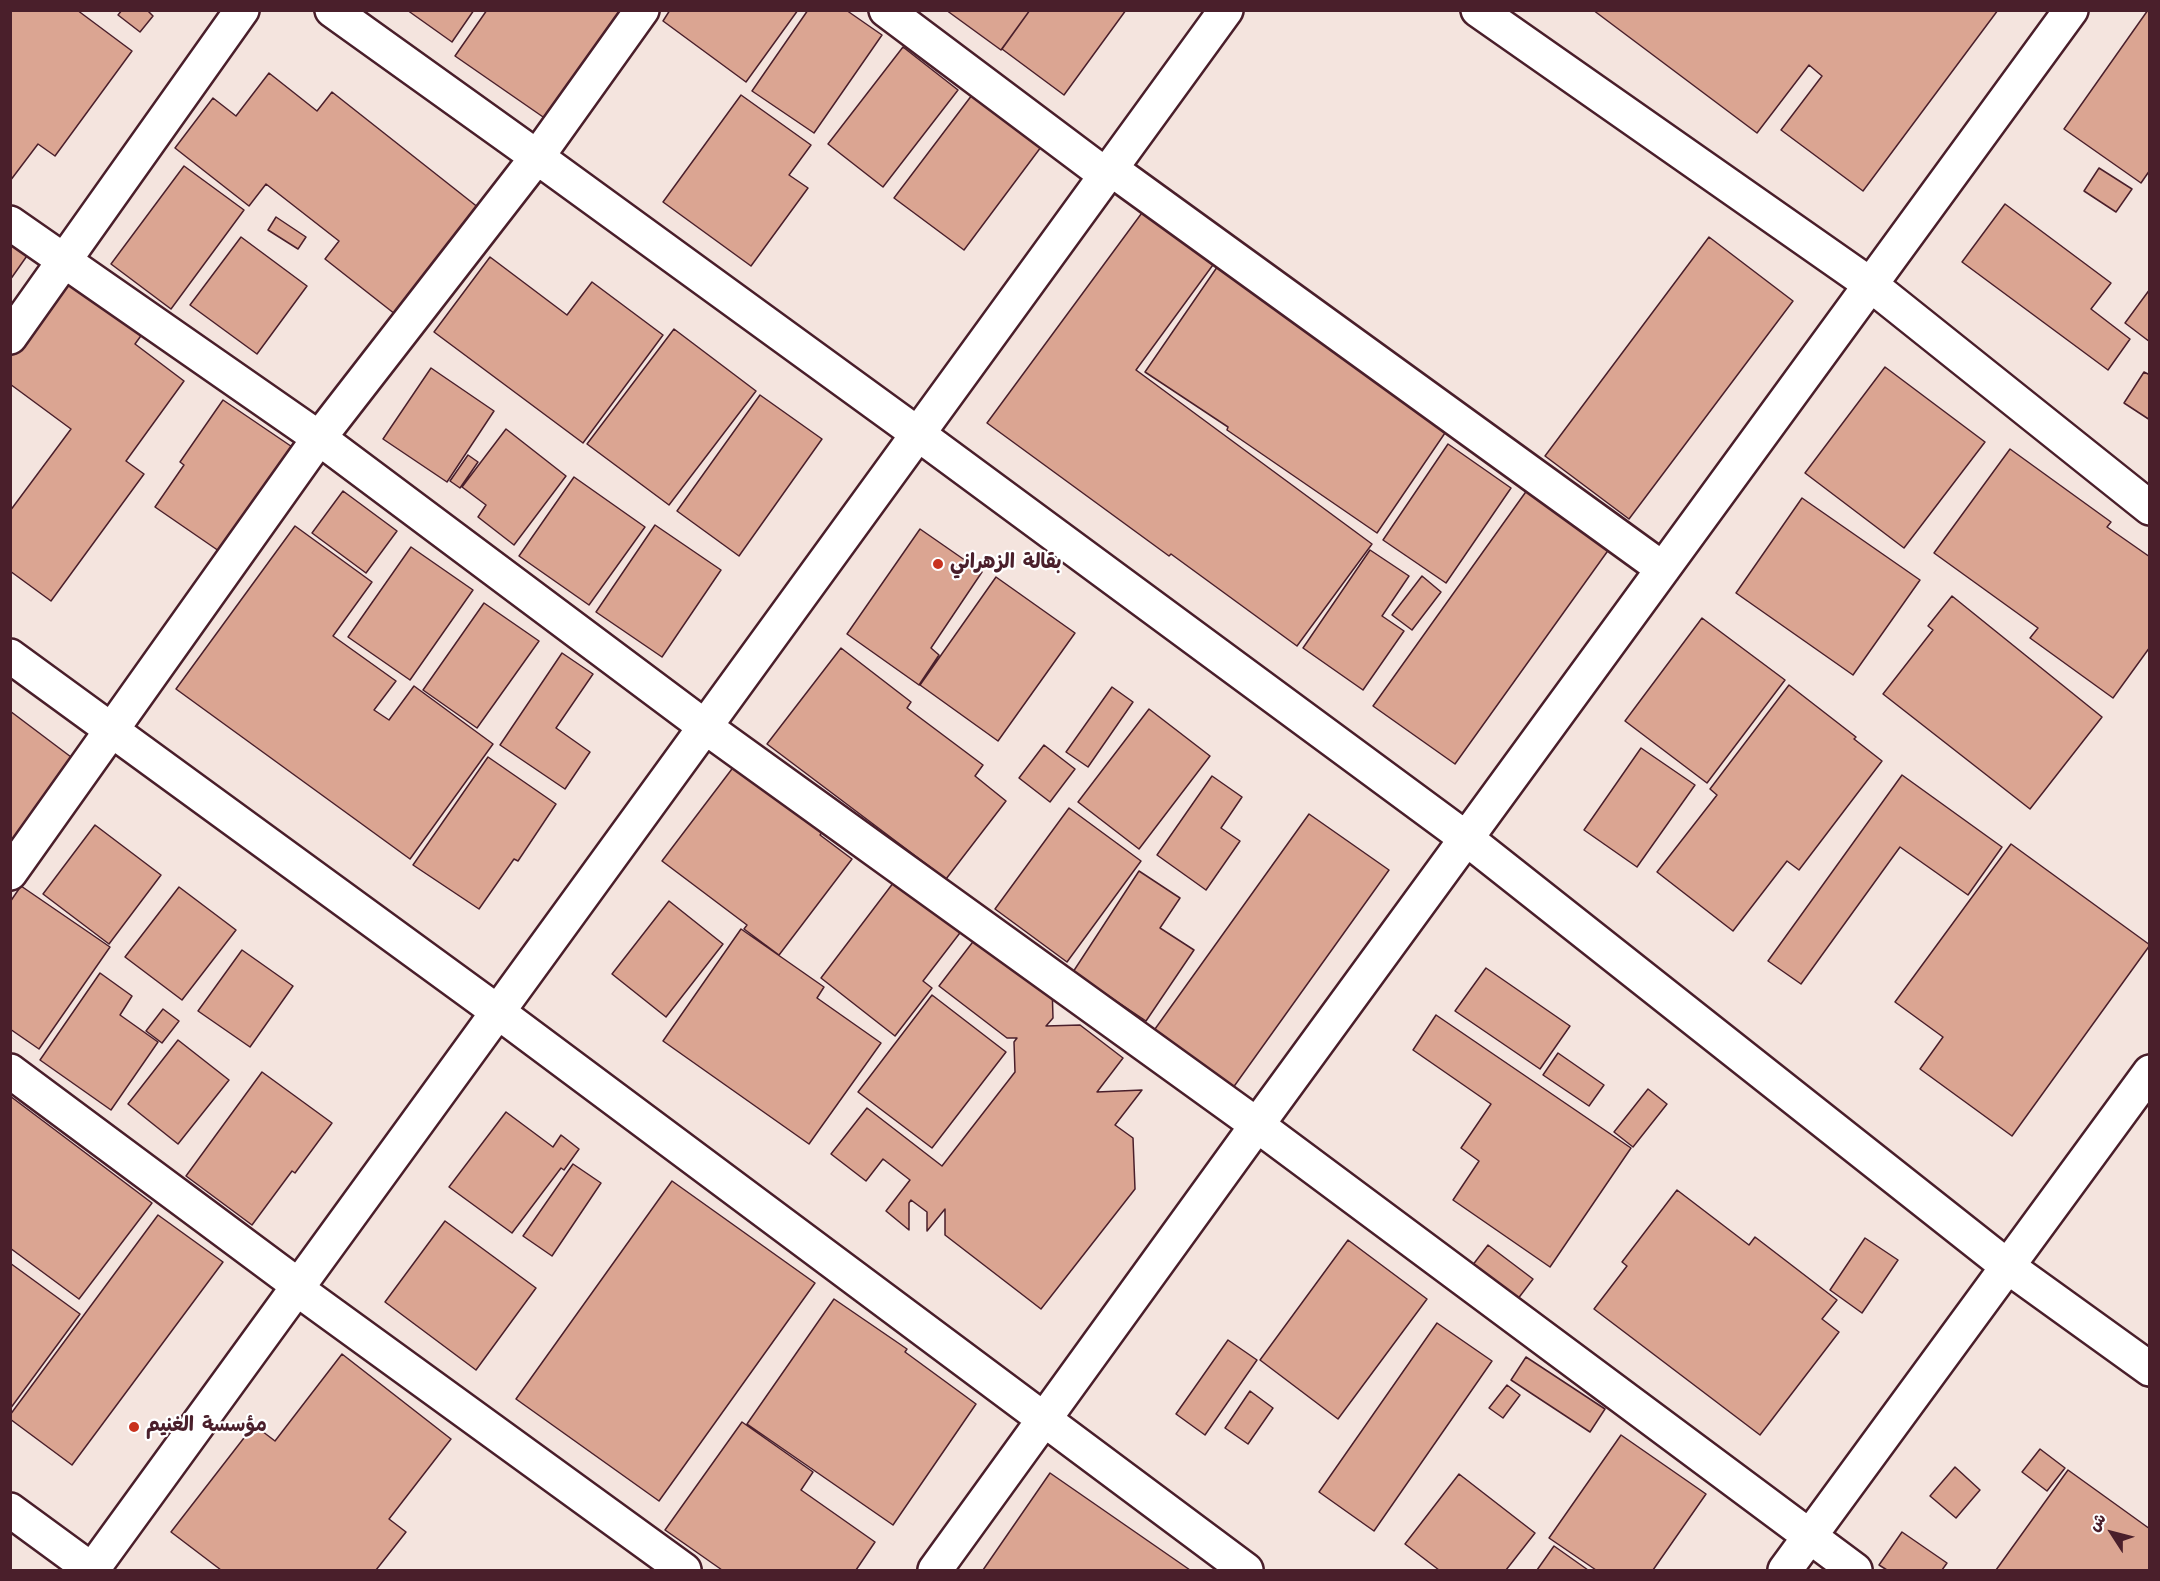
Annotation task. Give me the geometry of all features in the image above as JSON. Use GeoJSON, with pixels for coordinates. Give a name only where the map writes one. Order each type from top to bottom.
{"type":"FeatureCollection","features":[{"type":"Feature","properties":{"kind":"street"},"geometry":{"type":"LineString","coordinates":[[10,337],[242,10]]}},
{"type":"Feature","properties":{"kind":"street"},"geometry":{"type":"LineString","coordinates":[[332,10],[918,434],[1467,839],[2007,1266],[2150,1369]]}},
{"type":"Feature","properties":{"kind":"street"},"geometry":{"type":"LineString","coordinates":[[10,873],[319,438],[537,157],[642,10]]}},
{"type":"Feature","properties":{"kind":"street"},"geometry":{"type":"LineString","coordinates":[[886,10],[1664,569]]}},
{"type":"Feature","properties":{"kind":"street"},"geometry":{"type":"LineString","coordinates":[[10,1510],[92,1570],[1226,10]]}},
{"type":"Feature","properties":{"kind":"street"},"geometry":{"type":"LineString","coordinates":[[1478,10],[1871,285],[2150,508]]}},
{"type":"Feature","properties":{"kind":"street"},"geometry":{"type":"LineString","coordinates":[[935,1570],[2071,10]]}},
{"type":"Feature","properties":{"kind":"street"},"geometry":{"type":"LineString","coordinates":[[10,223],[319,438],[704,726],[1257,1125],[1855,1570]]}},
{"type":"Feature","properties":{"kind":"street"},"geometry":{"type":"LineString","coordinates":[[10,656],[498,1012],[1044,1420],[1233,1567]]}},
{"type":"Feature","properties":{"kind":"street"},"geometry":{"type":"LineString","coordinates":[[10,1071],[298,1288],[684,1570]]}},
{"type":"Feature","properties":{"kind":"street"},"geometry":{"type":"LineString","coordinates":[[1785,1570],[2150,1072]]}},
{"type":"Feature","properties":{"kind":"building"},"geometry":{"type":"Polygon","coordinates":[[[10,10],[77,10],[132,51],[55,156],[38,144],[10,181],[10,10]]]}},
{"type":"Feature","properties":{"kind":"building"},"geometry":{"type":"Polygon","coordinates":[[[122,10],[147,10],[153,16],[140,32],[118,15],[122,10]]]}},
{"type":"Feature","properties":{"kind":"building"},"geometry":{"type":"Polygon","coordinates":[[[407,10],[474,10],[452,42],[407,10]]]}},
{"type":"Feature","properties":{"kind":"building"},"geometry":{"type":"Polygon","coordinates":[[[487,10],[621,11],[546,119],[455,56],[487,10]]]}},
{"type":"Feature","properties":{"kind":"building"},"geometry":{"type":"Polygon","coordinates":[[[670,10],[798,10],[746,82],[663,21],[670,10]]]}},
{"type":"Feature","properties":{"kind":"building"},"geometry":{"type":"Polygon","coordinates":[[[808,10],[846,10],[882,35],[814,133],[752,91],[808,10]]]}},
{"type":"Feature","properties":{"kind":"building"},"geometry":{"type":"Polygon","coordinates":[[[946,10],[1030,10],[1001,50],[946,10]]]}},
{"type":"Feature","properties":{"kind":"building"},"geometry":{"type":"Polygon","coordinates":[[[1030,10],[1126,10],[1064,95],[1002,49],[1030,10]]]}},
{"type":"Feature","properties":{"kind":"building"},"geometry":{"type":"Polygon","coordinates":[[[1593,10],[1998,10],[1863,191],[1781,130],[1822,76],[1809,65],[1757,133],[1593,10]]]}},
{"type":"Feature","properties":{"kind":"building"},"geometry":{"type":"Polygon","coordinates":[[[2150,10],[2150,170],[2141,183],[2064,129],[2150,10]]]}},
{"type":"Feature","properties":{"kind":"building"},"geometry":{"type":"Polygon","coordinates":[[[903,47],[958,90],[883,187],[828,144],[903,47]]]}},
{"type":"Feature","properties":{"kind":"building"},"geometry":{"type":"Polygon","coordinates":[[[269,73],[317,111],[332,92],[484,212],[400,318],[325,259],[339,241],[266,184],[249,206],[175,148],[213,98],[236,116],[269,73]]]}},
{"type":"Feature","properties":{"kind":"building"},"geometry":{"type":"Polygon","coordinates":[[[741,95],[811,145],[789,175],[808,188],[751,266],[663,202],[741,95]]]}},
{"type":"Feature","properties":{"kind":"building"},"geometry":{"type":"Polygon","coordinates":[[[972,95],[1041,147],[964,250],[894,198],[972,95]]]}},
{"type":"Feature","properties":{"kind":"building"},"geometry":{"type":"Polygon","coordinates":[[[184,166],[244,210],[171,309],[111,264],[184,166]]]}},
{"type":"Feature","properties":{"kind":"building"},"geometry":{"type":"Polygon","coordinates":[[[2099,168],[2132,189],[2116,212],[2084,191],[2099,168]]]}},
{"type":"Feature","properties":{"kind":"building"},"geometry":{"type":"Polygon","coordinates":[[[2005,204],[2111,283],[2091,309],[2130,339],[2108,370],[1962,262],[2005,204]]]}},
{"type":"Feature","properties":{"kind":"building"},"geometry":{"type":"Polygon","coordinates":[[[1147,206],[1218,258],[1136,370],[1372,544],[1297,646],[987,423],[1147,206]]]}},
{"type":"Feature","properties":{"kind":"building"},"geometry":{"type":"Polygon","coordinates":[[[276,217],[306,237],[298,249],[268,230],[276,217]]]}},
{"type":"Feature","properties":{"kind":"building"},"geometry":{"type":"Polygon","coordinates":[[[241,237],[307,286],[257,354],[190,305],[241,237]]]}},
{"type":"Feature","properties":{"kind":"building"},"geometry":{"type":"Polygon","coordinates":[[[1709,237],[1793,301],[1629,519],[1545,456],[1709,237]]]}},
{"type":"Feature","properties":{"kind":"building"},"geometry":{"type":"Polygon","coordinates":[[[10,240],[29,253],[10,280],[10,240]]]}},
{"type":"Feature","properties":{"kind":"building"},"geometry":{"type":"Polygon","coordinates":[[[490,257],[567,315],[592,282],[663,335],[583,443],[434,332],[490,257]]]}},
{"type":"Feature","properties":{"kind":"building"},"geometry":{"type":"Polygon","coordinates":[[[1222,260],[1300,314],[1293,323],[1447,430],[1377,533],[1227,430],[1228,427],[1145,372],[1222,260]]]}},
{"type":"Feature","properties":{"kind":"building"},"geometry":{"type":"Polygon","coordinates":[[[71,269],[148,326],[135,344],[184,381],[126,461],[144,474],[51,601],[10,571],[10,511],[71,429],[10,384],[10,351],[71,269]]]}},
{"type":"Feature","properties":{"kind":"building"},"geometry":{"type":"Polygon","coordinates":[[[2150,289],[2150,342],[2125,323],[2150,289]]]}},
{"type":"Feature","properties":{"kind":"building"},"geometry":{"type":"Polygon","coordinates":[[[674,329],[756,391],[669,505],[587,444],[674,329]]]}},
{"type":"Feature","properties":{"kind":"building"},"geometry":{"type":"Polygon","coordinates":[[[1885,367],[1985,442],[1904,548],[1805,473],[1885,367]]]}},
{"type":"Feature","properties":{"kind":"building"},"geometry":{"type":"Polygon","coordinates":[[[431,368],[494,411],[447,482],[383,439],[431,368]]]}},
{"type":"Feature","properties":{"kind":"building"},"geometry":{"type":"Polygon","coordinates":[[[2144,372],[2150,375],[2150,420],[2124,403],[2144,372]]]}},
{"type":"Feature","properties":{"kind":"building"},"geometry":{"type":"Polygon","coordinates":[[[760,395],[822,439],[739,556],[677,511],[760,395]]]}},
{"type":"Feature","properties":{"kind":"building"},"geometry":{"type":"Polygon","coordinates":[[[223,400],[304,455],[232,560],[155,507],[184,465],[180,462],[223,400]]]}},
{"type":"Feature","properties":{"kind":"building"},"geometry":{"type":"Polygon","coordinates":[[[506,429],[566,476],[514,545],[478,517],[486,505],[462,487],[506,429]]]}},
{"type":"Feature","properties":{"kind":"building"},"geometry":{"type":"Polygon","coordinates":[[[1448,444],[1511,488],[1446,583],[1383,540],[1448,444]]]}},
{"type":"Feature","properties":{"kind":"building"},"geometry":{"type":"Polygon","coordinates":[[[2010,449],[2111,522],[2107,527],[2150,557],[2150,647],[2113,698],[2030,638],[2038,628],[1934,553],[2010,449]]]}},
{"type":"Feature","properties":{"kind":"building"},"geometry":{"type":"Polygon","coordinates":[[[468,455],[478,462],[460,488],[450,481],[468,455]]]}},
{"type":"Feature","properties":{"kind":"building"},"geometry":{"type":"Polygon","coordinates":[[[574,477],[645,527],[589,605],[519,556],[574,477]]]}},
{"type":"Feature","properties":{"kind":"building"},"geometry":{"type":"Polygon","coordinates":[[[1530,486],[1612,545],[1455,764],[1373,706],[1530,486]]]}},
{"type":"Feature","properties":{"kind":"building"},"geometry":{"type":"Polygon","coordinates":[[[343,491],[397,531],[366,573],[312,533],[343,491]]]}},
{"type":"Feature","properties":{"kind":"building"},"geometry":{"type":"Polygon","coordinates":[[[1802,498],[1920,580],[1853,675],[1736,593],[1802,498]]]}},
{"type":"Feature","properties":{"kind":"building"},"geometry":{"type":"Polygon","coordinates":[[[655,525],[721,570],[662,657],[596,612],[655,525]]]}},
{"type":"Feature","properties":{"kind":"building"},"geometry":{"type":"Polygon","coordinates":[[[295,526],[372,582],[333,636],[396,681],[374,710],[389,720],[414,686],[493,744],[410,859],[176,689],[295,526]]]}},
{"type":"Feature","properties":{"kind":"building"},"geometry":{"type":"Polygon","coordinates":[[[920,529],[982,572],[931,648],[939,655],[919,685],[847,634],[920,529]]]}},
{"type":"Feature","properties":{"kind":"building"},"geometry":{"type":"Polygon","coordinates":[[[411,547],[473,590],[410,680],[348,637],[411,547]]]}},
{"type":"Feature","properties":{"kind":"building"},"geometry":{"type":"Polygon","coordinates":[[[1370,550],[1409,576],[1382,616],[1404,631],[1363,690],[1303,648],[1370,550]]]}},
{"type":"Feature","properties":{"kind":"building"},"geometry":{"type":"Polygon","coordinates":[[[1422,576],[1441,592],[1412,630],[1392,615],[1422,576]]]}},
{"type":"Feature","properties":{"kind":"building"},"geometry":{"type":"Polygon","coordinates":[[[996,577],[1075,633],[998,741],[920,685],[996,577]]]}},
{"type":"Feature","properties":{"kind":"building"},"geometry":{"type":"Polygon","coordinates":[[[1952,596],[2102,717],[2030,809],[1883,694],[1933,630],[1928,626],[1952,596]]]}},
{"type":"Feature","properties":{"kind":"building"},"geometry":{"type":"Polygon","coordinates":[[[484,603],[539,641],[477,728],[423,690],[484,603]]]}},
{"type":"Feature","properties":{"kind":"building"},"geometry":{"type":"Polygon","coordinates":[[[1702,618],[1785,680],[1707,783],[1625,721],[1702,618]]]}},
{"type":"Feature","properties":{"kind":"building"},"geometry":{"type":"Polygon","coordinates":[[[841,648],[911,702],[907,708],[983,765],[975,776],[1006,801],[946,879],[767,744],[841,648]]]}},
{"type":"Feature","properties":{"kind":"building"},"geometry":{"type":"Polygon","coordinates":[[[562,653],[593,674],[556,728],[590,752],[565,789],[500,745],[562,653]]]}},
{"type":"Feature","properties":{"kind":"building"},"geometry":{"type":"Polygon","coordinates":[[[1789,685],[1856,737],[1854,739],[1882,761],[1799,870],[1787,861],[1733,931],[1657,872],[1717,795],[1710,789],[1789,685]]]}},
{"type":"Feature","properties":{"kind":"building"},"geometry":{"type":"Polygon","coordinates":[[[1112,687],[1133,702],[1088,767],[1066,752],[1112,687]]]}},
{"type":"Feature","properties":{"kind":"building"},"geometry":{"type":"Polygon","coordinates":[[[1149,709],[1210,756],[1139,849],[1078,802],[1149,709]]]}},
{"type":"Feature","properties":{"kind":"building"},"geometry":{"type":"Polygon","coordinates":[[[10,711],[75,760],[10,846],[10,711]]]}},
{"type":"Feature","properties":{"kind":"building"},"geometry":{"type":"Polygon","coordinates":[[[1044,745],[1075,769],[1050,802],[1019,778],[1044,745]]]}},
{"type":"Feature","properties":{"kind":"building"},"geometry":{"type":"Polygon","coordinates":[[[1641,748],[1695,785],[1637,867],[1584,830],[1641,748]]]}},
{"type":"Feature","properties":{"kind":"building"},"geometry":{"type":"Polygon","coordinates":[[[488,757],[556,804],[518,861],[514,859],[479,909],[413,865],[488,757]]]}},
{"type":"Feature","properties":{"kind":"building"},"geometry":{"type":"Polygon","coordinates":[[[738,761],[826,827],[820,835],[852,859],[779,955],[744,929],[747,925],[662,861],[738,761]]]}},
{"type":"Feature","properties":{"kind":"building"},"geometry":{"type":"Polygon","coordinates":[[[1902,775],[2002,847],[1968,895],[1900,847],[1801,984],[1768,961],[1902,775]]]}},
{"type":"Feature","properties":{"kind":"building"},"geometry":{"type":"Polygon","coordinates":[[[1212,776],[1242,797],[1221,828],[1240,841],[1206,890],[1157,855],[1212,776]]]}},
{"type":"Feature","properties":{"kind":"building"},"geometry":{"type":"Polygon","coordinates":[[[1069,808],[1141,861],[1067,962],[995,909],[1069,808]]]}},
{"type":"Feature","properties":{"kind":"building"},"geometry":{"type":"Polygon","coordinates":[[[1309,814],[1389,870],[1230,1092],[1150,1036],[1309,814]]]}},
{"type":"Feature","properties":{"kind":"building"},"geometry":{"type":"Polygon","coordinates":[[[95,825],[161,875],[109,944],[43,894],[95,825]]]}},
{"type":"Feature","properties":{"kind":"building"},"geometry":{"type":"Polygon","coordinates":[[[2011,844],[2150,945],[2012,1136],[1920,1069],[1943,1037],[1895,1002],[2011,844]]]}},
{"type":"Feature","properties":{"kind":"building"},"geometry":{"type":"Polygon","coordinates":[[[1139,871],[1180,898],[1160,928],[1194,950],[1146,1021],[1073,972],[1139,871]]]}},
{"type":"Feature","properties":{"kind":"building"},"geometry":{"type":"Polygon","coordinates":[[[900,874],[966,925],[923,981],[932,988],[895,1036],[821,978],[900,874]]]}},
{"type":"Feature","properties":{"kind":"building"},"geometry":{"type":"Polygon","coordinates":[[[21,886],[110,947],[39,1049],[10,1029],[10,902],[21,886]]]}},
{"type":"Feature","properties":{"kind":"building"},"geometry":{"type":"Polygon","coordinates":[[[179,887],[236,930],[182,1000],[125,957],[179,887]]]}},
{"type":"Feature","properties":{"kind":"building"},"geometry":{"type":"Polygon","coordinates":[[[669,901],[723,944],[666,1017],[612,974],[669,901]]]}},
{"type":"Feature","properties":{"kind":"building"},"geometry":{"type":"Polygon","coordinates":[[[741,929],[824,987],[817,998],[881,1043],[809,1144],[663,1041],[741,929]]]}},
{"type":"Feature","properties":{"kind":"building"},"geometry":{"type":"Polygon","coordinates":[[[982,930],[1052,985],[1053,1018],[1046,1026],[1080,1025],[1123,1058],[1097,1092],[1142,1090],[1115,1125],[1133,1138],[1135,1189],[1041,1309],[945,1235],[945,1209],[927,1231],[927,1212],[911,1200],[909,1230],[886,1211],[910,1180],[883,1159],[866,1181],[831,1154],[867,1108],[942,1166],[1015,1072],[1014,1042],[1017,1038],[1007,1038],[939,986],[982,930]]]}},
{"type":"Feature","properties":{"kind":"building"},"geometry":{"type":"Polygon","coordinates":[[[242,950],[293,986],[250,1047],[198,1011],[242,950]]]}},
{"type":"Feature","properties":{"kind":"building"},"geometry":{"type":"Polygon","coordinates":[[[1486,968],[1570,1026],[1540,1069],[1455,1011],[1486,968]]]}},
{"type":"Feature","properties":{"kind":"building"},"geometry":{"type":"Polygon","coordinates":[[[100,973],[132,996],[120,1015],[158,1042],[111,1110],[40,1060],[100,973]]]}},
{"type":"Feature","properties":{"kind":"building"},"geometry":{"type":"Polygon","coordinates":[[[932,995],[1006,1052],[932,1148],[858,1092],[932,995]]]}},
{"type":"Feature","properties":{"kind":"building"},"geometry":{"type":"Polygon","coordinates":[[[163,1009],[179,1021],[162,1043],[146,1031],[163,1009]]]}},
{"type":"Feature","properties":{"kind":"building"},"geometry":{"type":"Polygon","coordinates":[[[1436,1015],[1631,1148],[1550,1267],[1453,1200],[1479,1161],[1461,1148],[1491,1104],[1413,1050],[1436,1015]]]}},
{"type":"Feature","properties":{"kind":"building"},"geometry":{"type":"Polygon","coordinates":[[[178,1040],[229,1080],[178,1144],[128,1104],[178,1040]]]}},
{"type":"Feature","properties":{"kind":"building"},"geometry":{"type":"Polygon","coordinates":[[[1558,1053],[1604,1085],[1589,1106],[1543,1075],[1558,1053]]]}},
{"type":"Feature","properties":{"kind":"building"},"geometry":{"type":"Polygon","coordinates":[[[262,1072],[332,1123],[295,1173],[292,1171],[252,1225],[186,1176],[262,1072]]]}},
{"type":"Feature","properties":{"kind":"building"},"geometry":{"type":"Polygon","coordinates":[[[1648,1089],[1667,1104],[1633,1147],[1614,1132],[1648,1089]]]}},
{"type":"Feature","properties":{"kind":"building"},"geometry":{"type":"Polygon","coordinates":[[[10,1096],[152,1203],[79,1299],[10,1248],[10,1096]]]}},
{"type":"Feature","properties":{"kind":"building"},"geometry":{"type":"Polygon","coordinates":[[[506,1112],[553,1147],[561,1135],[579,1149],[564,1170],[561,1168],[512,1233],[449,1187],[506,1112]]]}},
{"type":"Feature","properties":{"kind":"building"},"geometry":{"type":"Polygon","coordinates":[[[573,1164],[601,1183],[552,1256],[523,1236],[573,1164]]]}},
{"type":"Feature","properties":{"kind":"building"},"geometry":{"type":"Polygon","coordinates":[[[672,1181],[815,1283],[659,1501],[516,1399],[672,1181]]]}},
{"type":"Feature","properties":{"kind":"building"},"geometry":{"type":"Polygon","coordinates":[[[1677,1190],[1749,1245],[1755,1237],[1837,1300],[1822,1319],[1839,1332],[1760,1435],[1594,1309],[1627,1266],[1622,1262],[1677,1190]]]}},
{"type":"Feature","properties":{"kind":"building"},"geometry":{"type":"Polygon","coordinates":[[[158,1215],[223,1262],[72,1465],[10,1419],[10,1415],[158,1215]]]}},
{"type":"Feature","properties":{"kind":"building"},"geometry":{"type":"Polygon","coordinates":[[[445,1221],[536,1288],[476,1370],[385,1302],[445,1221]]]}},
{"type":"Feature","properties":{"kind":"building"},"geometry":{"type":"Polygon","coordinates":[[[1865,1238],[1898,1260],[1862,1313],[1830,1290],[1865,1238]]]}},
{"type":"Feature","properties":{"kind":"building"},"geometry":{"type":"Polygon","coordinates":[[[1348,1240],[1427,1299],[1338,1419],[1260,1360],[1348,1240]]]}},
{"type":"Feature","properties":{"kind":"building"},"geometry":{"type":"Polygon","coordinates":[[[1488,1245],[1533,1279],[1517,1300],[1472,1266],[1488,1245]]]}},
{"type":"Feature","properties":{"kind":"building"},"geometry":{"type":"Polygon","coordinates":[[[10,1263],[80,1314],[10,1409],[10,1263]]]}},
{"type":"Feature","properties":{"kind":"building"},"geometry":{"type":"Polygon","coordinates":[[[834,1299],[907,1349],[905,1352],[976,1404],[893,1525],[747,1424],[834,1299]]]}},
{"type":"Feature","properties":{"kind":"building"},"geometry":{"type":"Polygon","coordinates":[[[1437,1323],[1492,1361],[1374,1531],[1319,1492],[1437,1323]]]}},
{"type":"Feature","properties":{"kind":"building"},"geometry":{"type":"Polygon","coordinates":[[[1228,1340],[1257,1360],[1205,1435],[1176,1414],[1228,1340]]]}},
{"type":"Feature","properties":{"kind":"building"},"geometry":{"type":"Polygon","coordinates":[[[342,1354],[451,1439],[389,1519],[406,1532],[376,1570],[221,1570],[171,1532],[254,1425],[275,1441],[342,1354]]]}},
{"type":"Feature","properties":{"kind":"building"},"geometry":{"type":"Polygon","coordinates":[[[1526,1357],[1605,1409],[1590,1432],[1511,1380],[1526,1357]]]}},
{"type":"Feature","properties":{"kind":"building"},"geometry":{"type":"Polygon","coordinates":[[[1507,1385],[1520,1395],[1503,1418],[1489,1408],[1507,1385]]]}},
{"type":"Feature","properties":{"kind":"building"},"geometry":{"type":"Polygon","coordinates":[[[1250,1391],[1273,1408],[1248,1444],[1225,1428],[1250,1391]]]}},
{"type":"Feature","properties":{"kind":"building"},"geometry":{"type":"Polygon","coordinates":[[[742,1422],[813,1472],[801,1490],[875,1542],[856,1570],[722,1570],[665,1530],[742,1422]]]}},
{"type":"Feature","properties":{"kind":"building"},"geometry":{"type":"Polygon","coordinates":[[[1621,1435],[1706,1494],[1653,1570],[1596,1570],[1549,1538],[1621,1435]]]}},
{"type":"Feature","properties":{"kind":"building"},"geometry":{"type":"Polygon","coordinates":[[[2040,1449],[2065,1468],[2047,1491],[2022,1472],[2040,1449]]]}},
{"type":"Feature","properties":{"kind":"building"},"geometry":{"type":"Polygon","coordinates":[[[1955,1467],[1980,1490],[1956,1518],[1930,1496],[1955,1467]]]}},
{"type":"Feature","properties":{"kind":"building"},"geometry":{"type":"Polygon","coordinates":[[[2068,1470],[2150,1529],[2150,1570],[1996,1570],[2068,1470]]]}},
{"type":"Feature","properties":{"kind":"building"},"geometry":{"type":"Polygon","coordinates":[[[1050,1473],[1190,1570],[983,1570],[1050,1473]]]}},
{"type":"Feature","properties":{"kind":"building"},"geometry":{"type":"Polygon","coordinates":[[[1459,1474],[1535,1533],[1506,1570],[1439,1570],[1405,1544],[1459,1474]]]}},
{"type":"Feature","properties":{"kind":"building"},"geometry":{"type":"Polygon","coordinates":[[[1902,1532],[1947,1563],[1942,1570],[1887,1570],[1879,1565],[1902,1532]]]}},
{"type":"Feature","properties":{"kind":"building"},"geometry":{"type":"Polygon","coordinates":[[[1554,1546],[1588,1570],[1537,1570],[1554,1546]]]}},
{"type":"Feature","properties":{"kind":"place","name":"بقالة الزهراني"},"geometry":{"type":"Point","coordinates":[938,564]}},
{"type":"Feature","properties":{"kind":"place","name":"مؤسسة الغنيم"},"geometry":{"type":"Point","coordinates":[134,1427]}}]}
